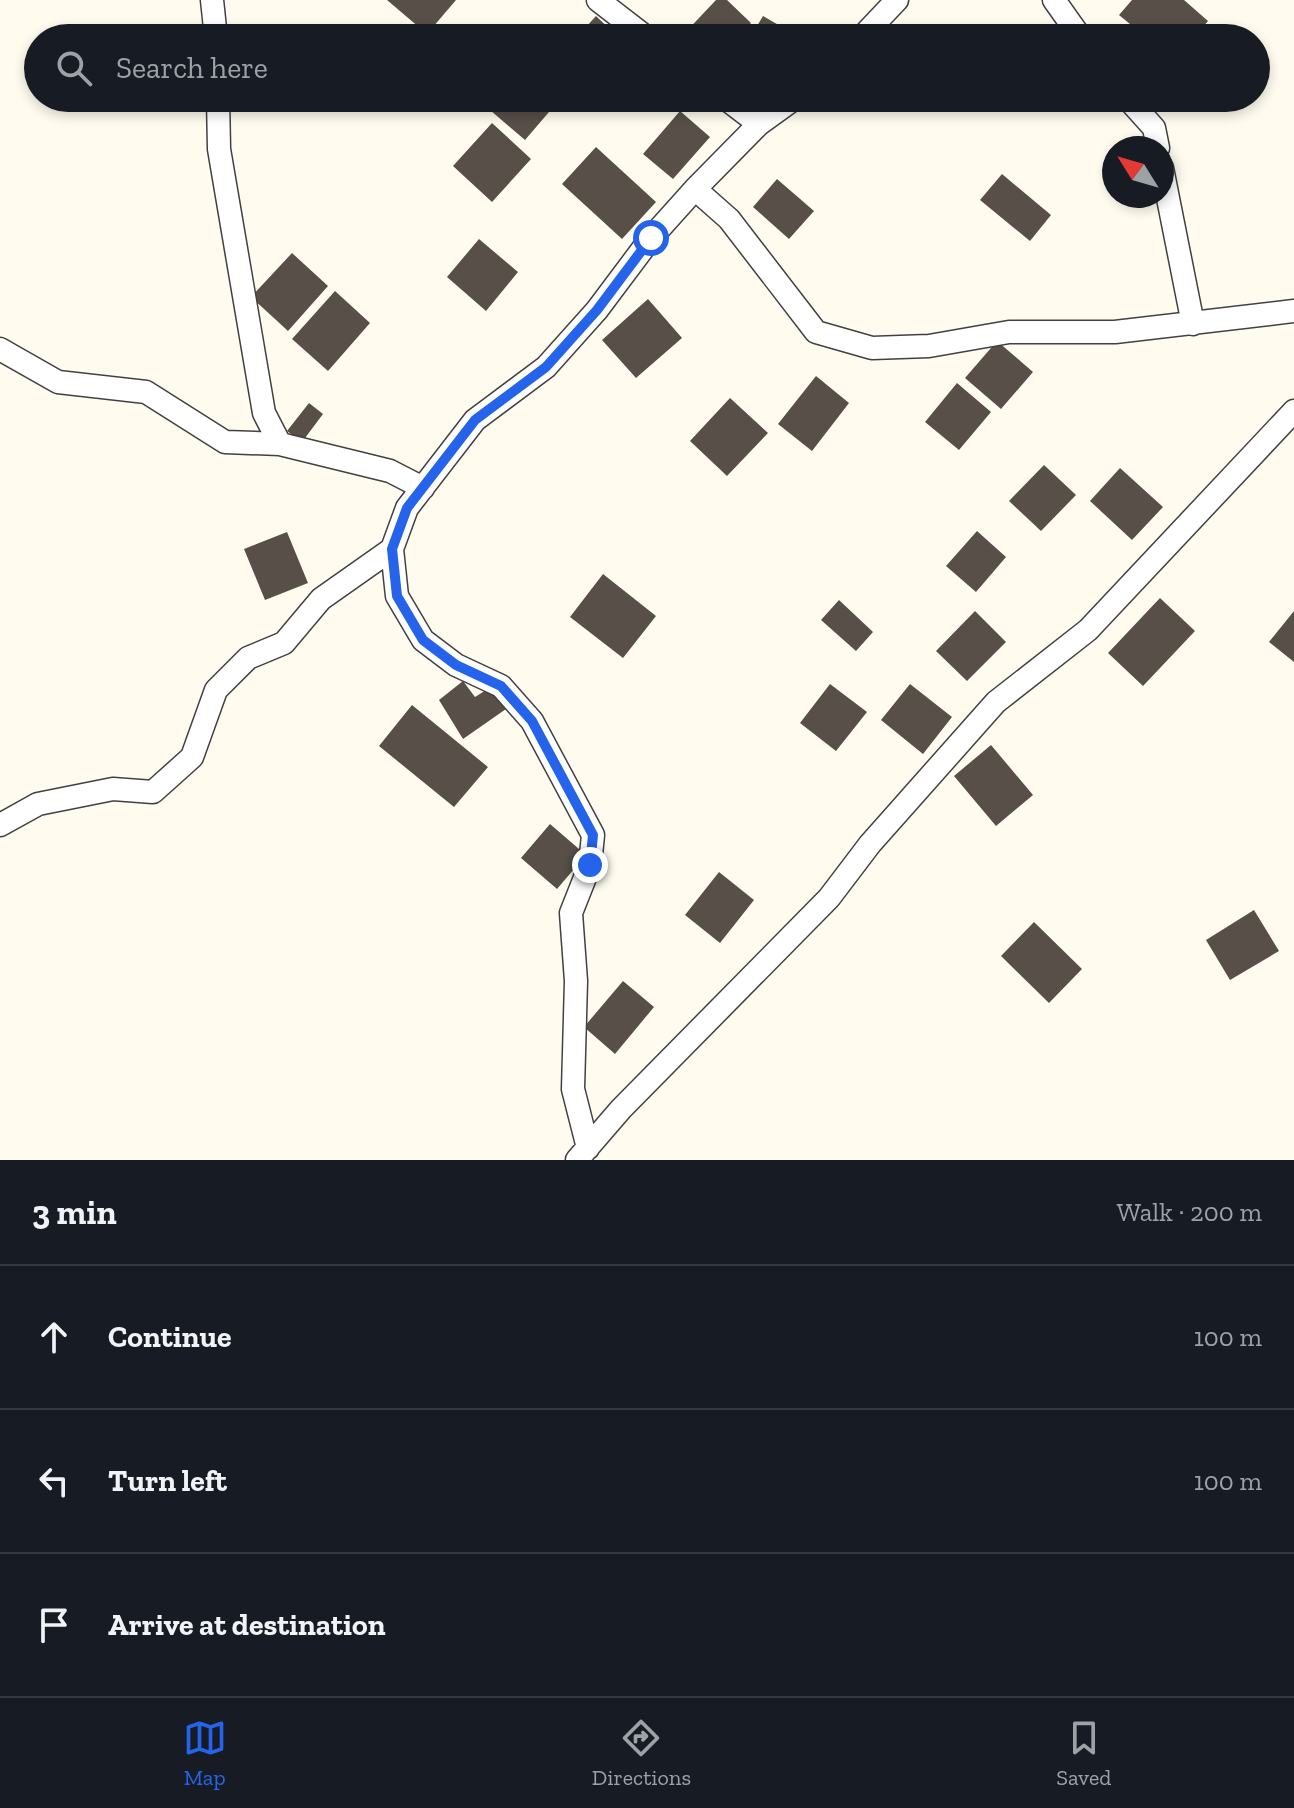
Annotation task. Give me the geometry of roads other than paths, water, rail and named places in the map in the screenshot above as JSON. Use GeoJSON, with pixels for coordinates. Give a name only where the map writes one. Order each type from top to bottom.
{"type":"FeatureCollection","features":[{"type":"Feature","properties":{"kind":"street"},"geometry":{"type":"LineString","coordinates":[[212,0],[215,24]]}},
{"type":"Feature","properties":{"kind":"street"},"geometry":{"type":"LineString","coordinates":[[598,0],[629,24]]}},
{"type":"Feature","properties":{"kind":"street"},"geometry":{"type":"LineString","coordinates":[[874,24],[897,0]]}},
{"type":"Feature","properties":{"kind":"street"},"geometry":{"type":"LineString","coordinates":[[1054,0],[1071,24]]}},
{"type":"Feature","properties":{"kind":"street"},"geometry":{"type":"LineString","coordinates":[[218,112],[219,149],[264,413],[280,444]]}},
{"type":"Feature","properties":{"kind":"street"},"geometry":{"type":"LineString","coordinates":[[743,112],[759,124]]}},
{"type":"Feature","properties":{"kind":"street"},"geometry":{"type":"LineString","coordinates":[[582,1154],[573,1089],[576,981],[571,913],[590,865],[593,835],[532,721],[501,686],[456,665],[423,640],[397,596],[392,549],[407,508],[475,420],[546,367],[597,310],[651,238],[695,189],[759,124],[776,112]]}},
{"type":"Feature","properties":{"kind":"street"},"geometry":{"type":"LineString","coordinates":[[1140,112],[1154,128],[1156,136]]}},
{"type":"Feature","properties":{"kind":"street"},"geometry":{"type":"LineString","coordinates":[[695,189],[729,219],[816,332],[872,348],[929,346],[1009,332],[1115,332],[1294,311]]}},
{"type":"Feature","properties":{"kind":"street"},"geometry":{"type":"LineString","coordinates":[[1170,208],[1193,324]]}},
{"type":"Feature","properties":{"kind":"street"},"geometry":{"type":"LineString","coordinates":[[0,349],[58,382],[146,392],[225,442],[280,444],[390,471],[423,488]]}},
{"type":"Feature","properties":{"kind":"street"},"geometry":{"type":"LineString","coordinates":[[582,1154],[621,1109],[829,898],[870,844],[996,702],[1088,630],[1294,411]]}},
{"type":"Feature","properties":{"kind":"street"},"geometry":{"type":"LineString","coordinates":[[0,825],[38,804],[113,789],[153,792],[192,757],[216,690],[237,668],[248,658],[284,643],[321,599],[392,549]]}}]}
